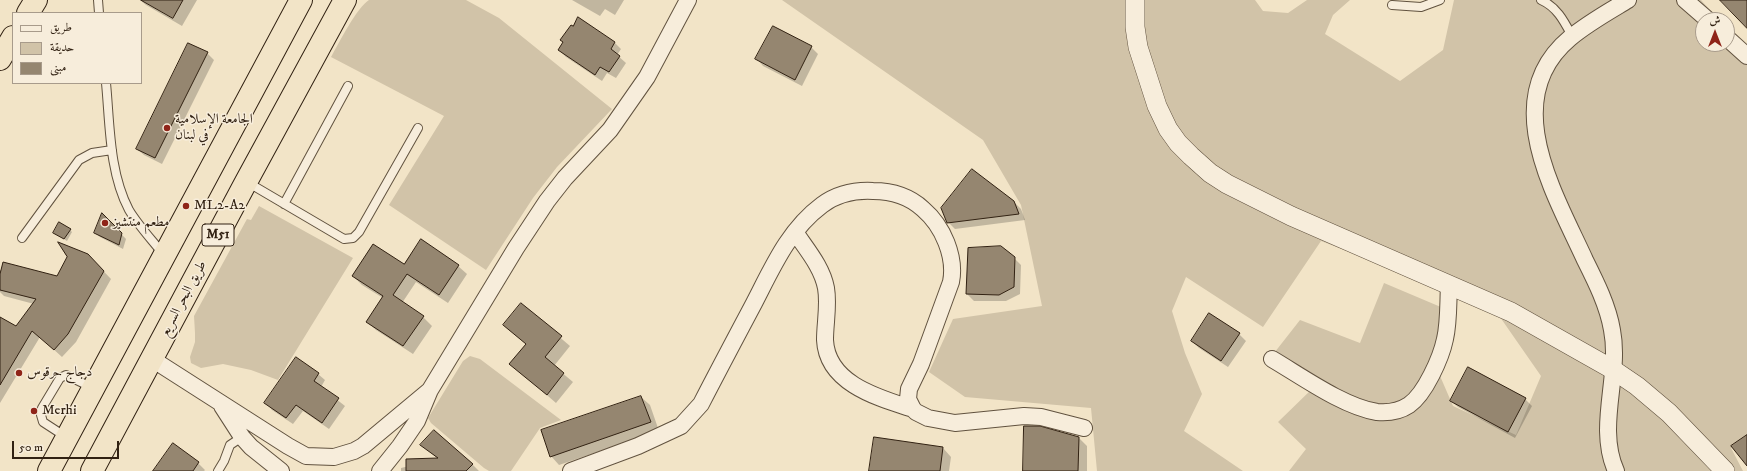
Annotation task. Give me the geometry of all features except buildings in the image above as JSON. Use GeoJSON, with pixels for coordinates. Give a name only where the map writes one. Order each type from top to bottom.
{"type":"FeatureCollection","features":[{"type":"Feature","properties":{"kind":"highway"},"geometry":{"type":"LineString","coordinates":[[29,12],[36,0]]}},
{"type":"Feature","properties":{"kind":"highway","name":"M51"},"geometry":{"type":"LineString","coordinates":[[49,471],[300,0]]}},
{"type":"Feature","properties":{"kind":"highway","name":"طريق البحر السريع"},"geometry":{"type":"LineString","coordinates":[[92,471],[345,0]]}},
{"type":"Feature","properties":{"kind":"highway"},"geometry":{"type":"LineString","coordinates":[[0,58],[12,40]]}},
{"type":"Feature","properties":{"kind":"street"},"geometry":{"type":"LineString","coordinates":[[380,471],[400,446],[417,421],[430,390],[516,248],[547,201],[565,178],[610,130],[647,77],[688,0]]}},
{"type":"Feature","properties":{"kind":"street"},"geometry":{"type":"LineString","coordinates":[[1135,0],[1135,26],[1138,47],[1147,79],[1157,106],[1168,129],[1191,156],[1210,173],[1227,184],[1358,246],[1511,312],[1612,369],[1637,386],[1669,413],[1725,471]]}},
{"type":"Feature","properties":{"kind":"street"},"geometry":{"type":"LineString","coordinates":[[1616,471],[1609,445],[1608,426],[1614,339],[1605,305],[1551,187],[1544,167],[1536,130],[1535,104],[1540,82],[1550,61],[1572,36],[1597,18],[1628,0]]}},
{"type":"Feature","properties":{"kind":"street"},"geometry":{"type":"LineString","coordinates":[[1685,0],[1699,12]]}},
{"type":"Feature","properties":{"kind":"street"},"geometry":{"type":"LineString","coordinates":[[1735,45],[1747,56]]}},
{"type":"Feature","properties":{"kind":"street"},"geometry":{"type":"LineString","coordinates":[[571,471],[638,446],[680,426],[687,421],[701,404],[782,248],[795,232],[821,206],[833,198],[847,193],[882,191],[898,194],[912,200],[924,209],[933,219],[947,245],[952,276],[920,364],[909,389],[908,399],[913,409]]}},
{"type":"Feature","properties":{"kind":"street"},"geometry":{"type":"LineString","coordinates":[[795,232],[821,270],[827,301],[825,339],[826,351],[834,366],[863,391],[876,397],[913,409],[928,418],[955,423],[1024,416],[1041,417],[1084,428]]}},
{"type":"Feature","properties":{"kind":"street"},"geometry":{"type":"LineString","coordinates":[[1272,358],[1356,406],[1378,412],[1394,412],[1409,406],[1419,396],[1435,368],[1446,336],[1449,285]]}},
{"type":"Feature","properties":{"kind":"street"},"geometry":{"type":"LineString","coordinates":[[152,359],[298,452],[313,457],[328,458],[354,451],[363,446],[430,390]]}},
{"type":"Feature","properties":{"kind":"street"},"geometry":{"type":"LineString","coordinates":[[220,403],[242,437],[251,447],[281,471]]}},
{"type":"Feature","properties":{"kind":"lane"},"geometry":{"type":"LineString","coordinates":[[98,0],[99,12]]}},
{"type":"Feature","properties":{"kind":"lane"},"geometry":{"type":"LineString","coordinates":[[1392,5],[1421,7],[1440,0]]}},
{"type":"Feature","properties":{"kind":"lane"},"geometry":{"type":"LineString","coordinates":[[1541,0],[1551,4],[1563,20],[1572,36]]}},
{"type":"Feature","properties":{"kind":"lane"},"geometry":{"type":"LineString","coordinates":[[106,84],[112,150],[120,184],[130,210],[164,255]]}},
{"type":"Feature","properties":{"kind":"lane"},"geometry":{"type":"LineString","coordinates":[[284,204],[348,86]]}},
{"type":"Feature","properties":{"kind":"lane"},"geometry":{"type":"LineString","coordinates":[[246,182],[344,238],[353,238],[359,232],[418,128]]}},
{"type":"Feature","properties":{"kind":"lane"},"geometry":{"type":"LineString","coordinates":[[22,238],[78,160],[92,153],[112,150]]}},
{"type":"Feature","properties":{"kind":"lane"},"geometry":{"type":"LineString","coordinates":[[67,438],[43,422],[41,415],[42,408],[60,378],[66,375],[93,388]]}},
{"type":"Feature","properties":{"kind":"lane"},"geometry":{"type":"LineString","coordinates":[[218,471],[224,461],[230,445],[242,437]]}},
{"type":"Feature","properties":{"kind":"green space"},"geometry":{"type":"Polygon","coordinates":[[[369,0],[466,0],[499,18],[612,109],[557,167],[533,198],[486,270],[389,205],[444,116],[331,57],[354,17],[369,0]]]}},
{"type":"Feature","properties":{"kind":"green space"},"geometry":{"type":"Polygon","coordinates":[[[782,0],[1255,0],[1263,11],[1288,13],[1307,0],[1350,0],[1333,15],[1325,34],[1400,81],[1443,50],[1454,0],[1701,0],[1712,12],[1695,12],[1695,52],[1735,52],[1735,39],[1747,53],[1747,437],[1731,448],[1743,471],[1289,471],[1306,449],[1278,422],[1313,388],[1271,357],[1300,320],[1360,343],[1384,283],[1455,313],[1434,362],[1453,406],[1516,435],[1541,376],[1493,307],[1321,241],[1263,327],[1186,277],[1172,311],[1185,353],[1202,394],[1184,431],[1243,471],[1097,471],[1091,408],[965,397],[929,372],[953,319],[1042,306],[1021,205],[983,140],[782,0]]]}},
{"type":"Feature","properties":{"kind":"green space"},"geometry":{"type":"Polygon","coordinates":[[[259,206],[353,258],[278,380],[251,370],[223,364],[201,368],[191,363],[190,357],[195,342],[194,316],[247,219],[251,220],[259,206]]]}},
{"type":"Feature","properties":{"kind":"green space"},"geometry":{"type":"Polygon","coordinates":[[[470,356],[480,359],[561,420],[540,428],[511,471],[489,471],[484,468],[431,423],[428,418],[463,361],[470,356]]]}},
{"type":"Feature","properties":{"kind":"place","name":"الجامعة الإسلامية في لبنان"},"geometry":{"type":"Point","coordinates":[167,128]}},
{"type":"Feature","properties":{"kind":"place","name":"ML2-A2"},"geometry":{"type":"Point","coordinates":[186,206]}},
{"type":"Feature","properties":{"kind":"place","name":"مطعم منتشيز"},"geometry":{"type":"Point","coordinates":[105,223]}},
{"type":"Feature","properties":{"kind":"place","name":"دجاج حرقوس"},"geometry":{"type":"Point","coordinates":[19,373]}},
{"type":"Feature","properties":{"kind":"place","name":"Merhi"},"geometry":{"type":"Point","coordinates":[34,411]}}]}
